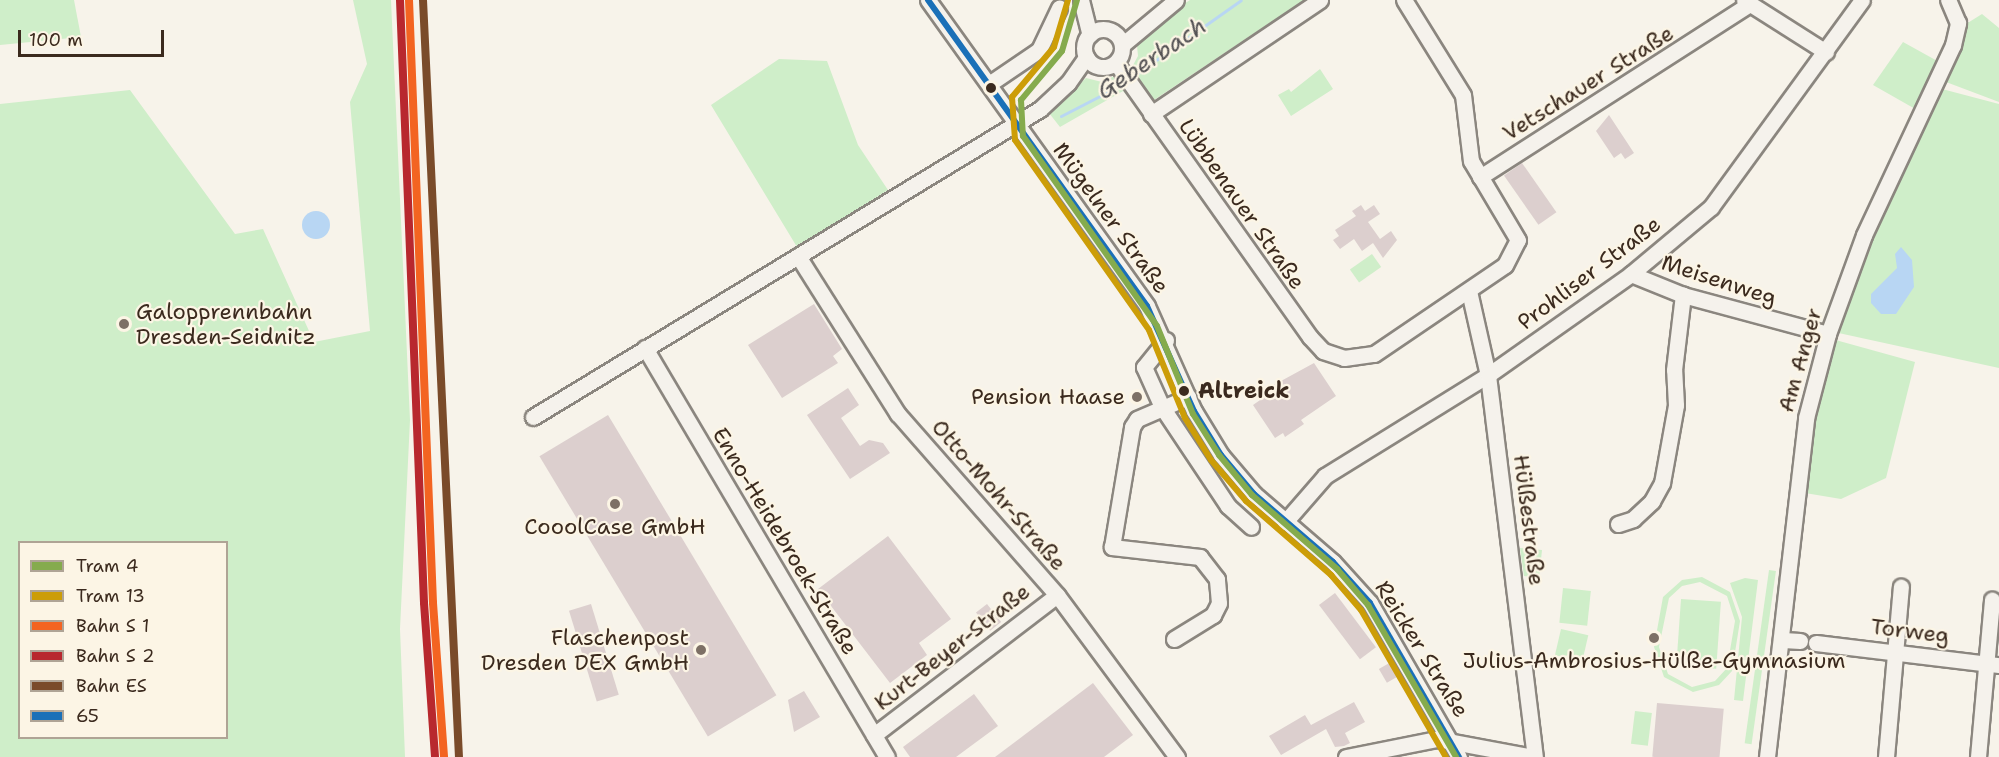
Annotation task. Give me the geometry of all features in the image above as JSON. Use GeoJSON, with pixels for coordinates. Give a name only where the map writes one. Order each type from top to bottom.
{"type":"FeatureCollection","features":[{"type":"Feature","properties":{"kind":"street","name":"Mügelner Straße"},"geometry":{"type":"LineString","coordinates":[[928,0],[1147,306],[1166,340]]}},
{"type":"Feature","properties":{"kind":"street"},"geometry":{"type":"LineString","coordinates":[[1081,0],[1101,32],[1122,45]]}},
{"type":"Feature","properties":{"kind":"street"},"geometry":{"type":"LineString","coordinates":[[1089,0],[1101,32]]}},
{"type":"Feature","properties":{"kind":"street"},"geometry":{"type":"LineString","coordinates":[[1162,9],[1101,32],[1084,45],[1090,61],[1105,68],[1116,63],[1122,45],[1162,9],[1176,0]]}},
{"type":"Feature","properties":{"kind":"street"},"geometry":{"type":"LineString","coordinates":[[1151,114],[1320,0]]}},
{"type":"Feature","properties":{"kind":"street","name":"Vetschauer Straße"},"geometry":{"type":"LineString","coordinates":[[1344,358],[1374,354],[1469,291],[1512,260],[1518,240],[1480,177],[1468,152],[1462,95],[1404,0]]}},
{"type":"Feature","properties":{"kind":"street","name":"Prohliser Straße"},"geometry":{"type":"LineString","coordinates":[[1285,522],[1325,476],[1488,375],[1631,274],[1711,207],[1862,0]]}},
{"type":"Feature","properties":{"kind":"street","name":"Am Anger"},"geometry":{"type":"LineString","coordinates":[[1767,757],[1783,640],[1799,462],[1828,334],[1864,235],[1953,45],[1958,23],[1948,0]]}},
{"type":"Feature","properties":{"kind":"street"},"geometry":{"type":"LineString","coordinates":[[1746,2],[1826,52]]}},
{"type":"Feature","properties":{"kind":"street","name":"Vetschauer Straße"},"geometry":{"type":"LineString","coordinates":[[1480,177],[1694,43],[1746,2]]}},
{"type":"Feature","properties":{"kind":"street"},"geometry":{"type":"LineString","coordinates":[[989,84],[1039,50],[1059,8]]}},
{"type":"Feature","properties":{"kind":"street"},"geometry":{"type":"LineString","coordinates":[[533,417],[1017,124],[1068,83],[1090,61]]}},
{"type":"Feature","properties":{"kind":"street","name":"Lübbenauer Straße"},"geometry":{"type":"LineString","coordinates":[[1116,63],[1310,337],[1323,351],[1344,358]]}},
{"type":"Feature","properties":{"kind":"street","name":"Otto-Mohr-Straße"},"geometry":{"type":"LineString","coordinates":[[798,256],[898,414],[1057,595],[1177,757]]}},
{"type":"Feature","properties":{"kind":"street","name":"Meisenweg"},"geometry":{"type":"LineString","coordinates":[[1631,274],[1683,295],[1828,334]]}},
{"type":"Feature","properties":{"kind":"street","name":"Hülßestraße"},"geometry":{"type":"LineString","coordinates":[[1469,291],[1488,375],[1534,757]]}},
{"type":"Feature","properties":{"kind":"street"},"geometry":{"type":"LineString","coordinates":[[1618,524],[1639,513],[1662,483],[1676,405],[1674,370],[1683,295]]}},
{"type":"Feature","properties":{"kind":"street"},"geometry":{"type":"LineString","coordinates":[[1251,527],[1228,506],[1162,407],[1144,367],[1166,340],[1188,397],[1208,436],[1238,477],[1285,522]]}},
{"type":"Feature","properties":{"kind":"street","name":"Enno-Heidebroek-Straße"},"geometry":{"type":"LineString","coordinates":[[645,348],[887,757]]}},
{"type":"Feature","properties":{"kind":"street"},"geometry":{"type":"LineString","coordinates":[[1174,639],[1213,615],[1219,603],[1217,579],[1200,557],[1112,547],[1132,427],[1137,419],[1188,397]]}},
{"type":"Feature","properties":{"kind":"street","name":"Reicker Straße"},"geometry":{"type":"LineString","coordinates":[[1285,522],[1314,546],[1370,603],[1451,739],[1459,757]]}},
{"type":"Feature","properties":{"kind":"street"},"geometry":{"type":"LineString","coordinates":[[1886,757],[1901,587]]}},
{"type":"Feature","properties":{"kind":"street","name":"Kurt-Beyer-Straße"},"geometry":{"type":"LineString","coordinates":[[874,735],[1057,595]]}},
{"type":"Feature","properties":{"kind":"street"},"geometry":{"type":"LineString","coordinates":[[1977,757],[1992,664],[1992,600]]}},
{"type":"Feature","properties":{"kind":"street"},"geometry":{"type":"LineString","coordinates":[[1783,640],[1800,641]]}},
{"type":"Feature","properties":{"kind":"street","name":"Torweg"},"geometry":{"type":"LineString","coordinates":[[1816,643],[1992,664]]}},
{"type":"Feature","properties":{"kind":"street"},"geometry":{"type":"LineString","coordinates":[[1346,757],[1451,739],[1534,757]]}},
{"type":"Feature","properties":{"kind":"green space"},"geometry":{"type":"Polygon","coordinates":[[[0,0],[74,0],[81,37],[0,45],[0,0]]]}},
{"type":"Feature","properties":{"kind":"green space","name":"Galopprennbahn Dresden-Seidnitz"},"geometry":{"type":"Polygon","coordinates":[[[353,0],[391,0],[410,420],[400,629],[405,757],[0,757],[0,104],[130,90],[235,234],[263,229],[314,342],[370,331],[350,102],[367,64],[353,0]]]}},
{"type":"Feature","properties":{"kind":"green space"},"geometry":{"type":"Polygon","coordinates":[[[1190,0],[1304,0],[1139,110],[1123,91],[1060,127],[1049,113],[1086,78],[1102,82],[1132,67],[1138,56],[1136,35],[1190,0]]]}},
{"type":"Feature","properties":{"kind":"green space"},"geometry":{"type":"Polygon","coordinates":[[[1982,14],[1999,28],[1999,102],[1946,82],[1961,52],[1966,24],[1982,14]]]}},
{"type":"Feature","properties":{"kind":"green space"},"geometry":{"type":"Polygon","coordinates":[[[1903,42],[1941,63],[1917,110],[1873,85],[1903,42]]]}},
{"type":"Feature","properties":{"kind":"green space"},"geometry":{"type":"Polygon","coordinates":[[[779,59],[827,61],[858,145],[888,190],[797,247],[711,105],[779,59]]]}},
{"type":"Feature","properties":{"kind":"green space"},"geometry":{"type":"Polygon","coordinates":[[[1320,69],[1333,89],[1291,116],[1278,95],[1289,89],[1291,92],[1320,69]]]}},
{"type":"Feature","properties":{"kind":"green space"},"geometry":{"type":"Polygon","coordinates":[[[1942,89],[1999,104],[1999,368],[1834,332],[1916,135],[1942,89]]]}},
{"type":"Feature","properties":{"kind":"green space"},"geometry":{"type":"Polygon","coordinates":[[[1372,254],[1381,267],[1359,283],[1350,269],[1372,254]]]}},
{"type":"Feature","properties":{"kind":"green space"},"geometry":{"type":"Polygon","coordinates":[[[1832,339],[1915,362],[1886,478],[1841,499],[1799,492],[1832,339]]]}},
{"type":"Feature","properties":{"kind":"green space"},"geometry":{"type":"Polygon","coordinates":[[[1520,548],[1542,550],[1539,578],[1524,576],[1520,548]]]}},
{"type":"Feature","properties":{"kind":"green space"},"geometry":{"type":"Polygon","coordinates":[[[1769,570],[1776,571],[1752,744],[1745,743],[1769,570]]]}},
{"type":"Feature","properties":{"kind":"green space"},"geometry":{"type":"Polygon","coordinates":[[[1702,577],[1730,592],[1740,621],[1732,671],[1719,685],[1693,692],[1664,677],[1654,647],[1663,597],[1682,580],[1702,577]],[[1700,582],[1682,586],[1669,598],[1659,647],[1668,674],[1692,687],[1715,681],[1727,668],[1735,621],[1727,596],[1700,582]]]}},
{"type":"Feature","properties":{"kind":"green space"},"geometry":{"type":"Polygon","coordinates":[[[1745,578],[1758,580],[1743,701],[1734,700],[1742,617],[1730,583],[1745,578]]]}},
{"type":"Feature","properties":{"kind":"green space"},"geometry":{"type":"Polygon","coordinates":[[[1563,588],[1591,591],[1587,626],[1559,623],[1563,588]]]}},
{"type":"Feature","properties":{"kind":"green space"},"geometry":{"type":"Polygon","coordinates":[[[1681,599],[1721,602],[1716,669],[1676,666],[1681,599]]]}},
{"type":"Feature","properties":{"kind":"green space"},"geometry":{"type":"Polygon","coordinates":[[[1561,629],[1588,635],[1582,662],[1555,655],[1561,629]]]}},
{"type":"Feature","properties":{"kind":"green space"},"geometry":{"type":"Polygon","coordinates":[[[1635,711],[1652,713],[1648,746],[1631,744],[1635,711]]]}},
{"type":"Feature","properties":{"kind":"water"},"geometry":{"type":"Polygon","coordinates":[[[316,211],[326,215],[330,225],[326,235],[316,239],[306,235],[302,225],[306,215],[316,211]]]}},
{"type":"Feature","properties":{"kind":"water"},"geometry":{"type":"Polygon","coordinates":[[[1901,247],[1912,260],[1914,287],[1896,314],[1881,314],[1871,303],[1871,294],[1897,268],[1895,254],[1901,247]]]}},
{"type":"Feature","properties":{"kind":"building"},"geometry":{"type":"Polygon","coordinates":[[[1609,115],[1634,153],[1625,159],[1621,153],[1614,158],[1596,131],[1609,115]]]}},
{"type":"Feature","properties":{"kind":"building"},"geometry":{"type":"Polygon","coordinates":[[[1522,163],[1556,212],[1538,225],[1504,176],[1522,163]]]}},
{"type":"Feature","properties":{"kind":"building"},"geometry":{"type":"Polygon","coordinates":[[[1361,205],[1365,211],[1374,205],[1380,214],[1368,222],[1380,239],[1391,231],[1397,240],[1383,258],[1373,243],[1362,251],[1354,239],[1340,249],[1333,240],[1339,236],[1335,230],[1356,216],[1352,211],[1361,205]]]}},
{"type":"Feature","properties":{"kind":"building"},"geometry":{"type":"Polygon","coordinates":[[[814,304],[842,349],[833,356],[838,363],[782,398],[748,345],[814,304]]]}},
{"type":"Feature","properties":{"kind":"building"},"geometry":{"type":"Polygon","coordinates":[[[1314,363],[1336,396],[1301,420],[1304,424],[1285,437],[1283,433],[1275,438],[1253,405],[1273,391],[1270,387],[1314,363]]]}},
{"type":"Feature","properties":{"kind":"building"},"geometry":{"type":"Polygon","coordinates":[[[848,388],[859,405],[841,418],[860,446],[869,440],[883,443],[890,453],[850,479],[807,415],[848,388]]]}},
{"type":"Feature","properties":{"kind":"building"},"geometry":{"type":"Polygon","coordinates":[[[608,415],[776,695],[708,736],[539,456],[608,415]]]}},
{"type":"Feature","properties":{"kind":"building"},"geometry":{"type":"Polygon","coordinates":[[[888,536],[951,619],[919,643],[927,655],[890,683],[818,589],[888,536]]]}},
{"type":"Feature","properties":{"kind":"building"},"geometry":{"type":"Polygon","coordinates":[[[1335,593],[1376,647],[1360,659],[1319,605],[1335,593]]]}},
{"type":"Feature","properties":{"kind":"building"},"geometry":{"type":"Polygon","coordinates":[[[591,604],[619,695],[597,702],[569,611],[591,604]]]}},
{"type":"Feature","properties":{"kind":"building"},"geometry":{"type":"Polygon","coordinates":[[[987,604],[1001,622],[990,631],[976,613],[987,604]]]}},
{"type":"Feature","properties":{"kind":"building"},"geometry":{"type":"Polygon","coordinates":[[[1391,662],[1399,676],[1387,683],[1379,669],[1391,662]]]}},
{"type":"Feature","properties":{"kind":"building"},"geometry":{"type":"Polygon","coordinates":[[[1093,683],[1133,735],[1104,757],[995,757],[1093,683]]]}},
{"type":"Feature","properties":{"kind":"building"},"geometry":{"type":"Polygon","coordinates":[[[804,691],[820,717],[794,732],[788,700],[804,691]]]}},
{"type":"Feature","properties":{"kind":"building"},"geometry":{"type":"Polygon","coordinates":[[[974,694],[998,726],[956,757],[910,757],[903,747],[974,694]]]}},
{"type":"Feature","properties":{"kind":"building"},"geometry":{"type":"Polygon","coordinates":[[[1354,702],[1365,722],[1345,733],[1350,743],[1344,746],[1335,747],[1326,729],[1281,755],[1269,736],[1305,715],[1311,725],[1354,702]]]}},
{"type":"Feature","properties":{"kind":"building"},"geometry":{"type":"Polygon","coordinates":[[[1657,703],[1724,709],[1720,757],[1652,757],[1657,703]]]}},
{"type":"Feature","properties":{"kind":"waterway","name":"Geberbach"},"geometry":{"type":"LineString","coordinates":[[1132,77],[1241,0]]}},
{"type":"Feature","properties":{"kind":"waterway","name":"Geberbach"},"geometry":{"type":"LineString","coordinates":[[1061,116],[1125,83]]}},
{"type":"Feature","properties":{"kind":"tram line","name":"13"},"geometry":{"type":"LineString","coordinates":[[1068,0],[1054,47],[1012,97],[1015,140],[1149,330],[1185,418],[1211,460],[1246,501],[1331,575],[1361,610],[1446,757]]}},
{"type":"Feature","properties":{"kind":"tram line","name":"4"},"geometry":{"type":"LineString","coordinates":[[1077,0],[1062,51],[1021,100],[1023,136],[1157,326],[1193,414],[1219,455],[1252,495],[1337,569],[1368,605],[1456,757]]}},
{"type":"Feature","properties":{"kind":"transit line"},"geometry":{"type":"LineString","coordinates":[[400,0],[424,603],[435,757]]}},
{"type":"Feature","properties":{"kind":"transit line"},"geometry":{"type":"LineString","coordinates":[[409,0],[433,603],[444,757]]}},
{"type":"Feature","properties":{"kind":"transit line","name":"65"},"geometry":{"type":"LineString","coordinates":[[928,0],[1147,306],[1194,411],[1221,455],[1254,494],[1333,562],[1370,603],[1459,757]]}},
{"type":"Feature","properties":{"kind":"rail line","name":"ES"},"geometry":{"type":"LineString","coordinates":[[423,0],[459,757]]}},
{"type":"Feature","properties":{"kind":"place","name":"Galopprennbahn Dresden-Seidnitz"},"geometry":{"type":"Point","coordinates":[124,324]}},
{"type":"Feature","properties":{"kind":"place","name":"Altreick"},"geometry":{"type":"Point","coordinates":[1184,391]}},
{"type":"Feature","properties":{"kind":"place","name":"Pension Haase"},"geometry":{"type":"Point","coordinates":[1137,397]}},
{"type":"Feature","properties":{"kind":"place","name":"CooolCase GmbH"},"geometry":{"type":"Point","coordinates":[615,504]}},
{"type":"Feature","properties":{"kind":"place","name":"Julius-Ambrosius-Hülße-Gymnasium"},"geometry":{"type":"Point","coordinates":[1654,638]}},
{"type":"Feature","properties":{"kind":"place","name":"Flaschenpost Dresden DEX GmbH"},"geometry":{"type":"Point","coordinates":[701,650]}}]}
